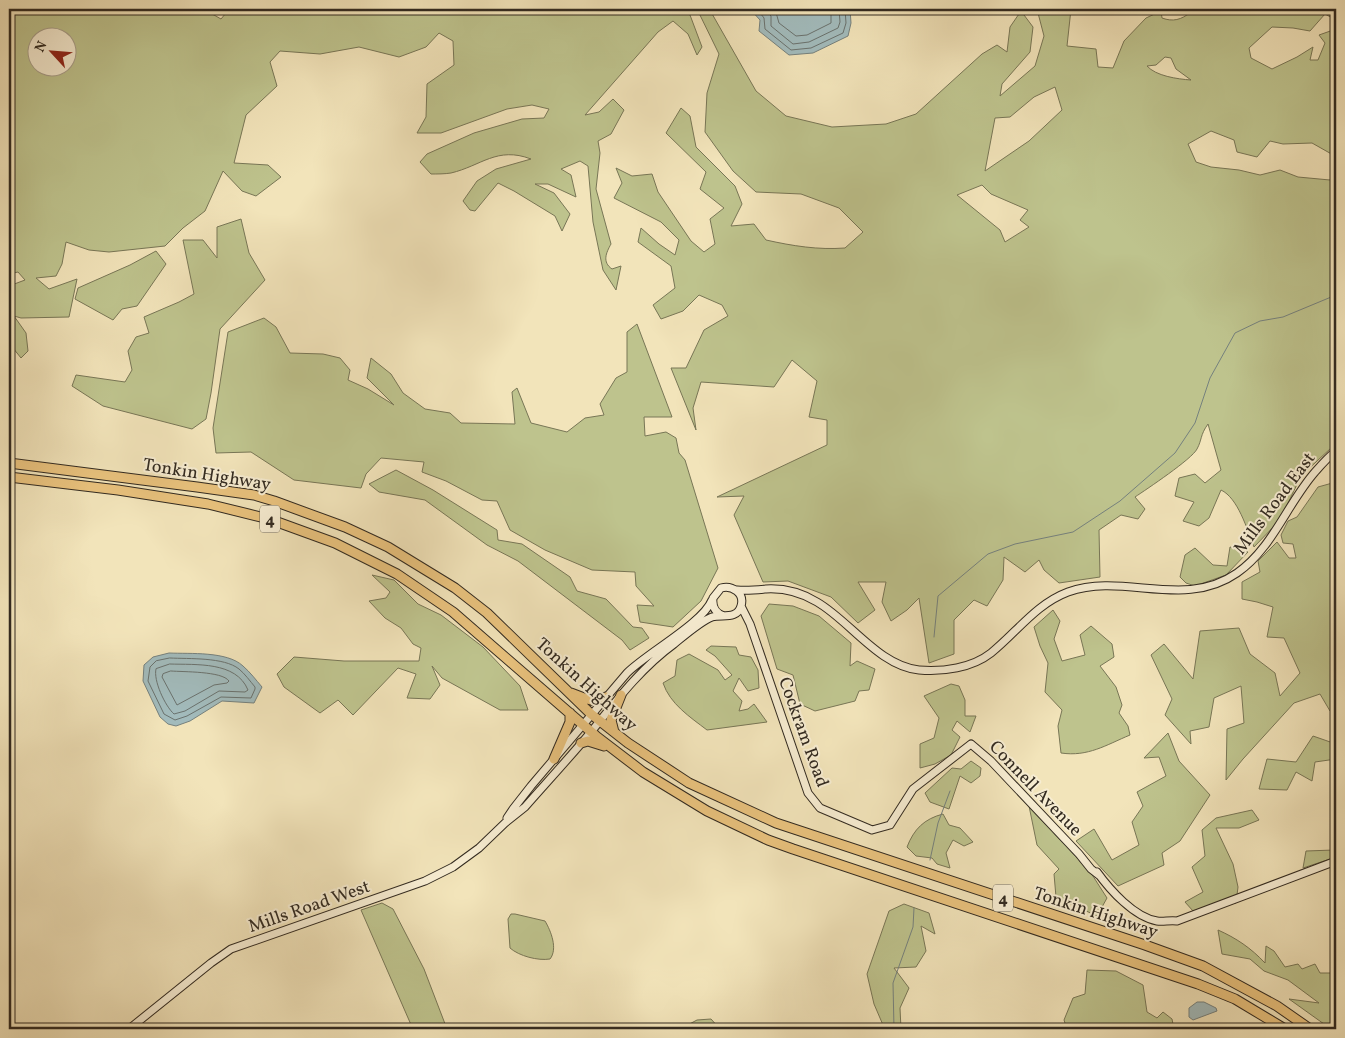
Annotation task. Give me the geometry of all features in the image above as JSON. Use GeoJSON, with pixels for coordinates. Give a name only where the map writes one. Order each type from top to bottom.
{"type":"FeatureCollection","features":[{"type":"Feature","properties":{"kind":"highway","name":"Tonkin Highway"},"geometry":{"type":"LineString","coordinates":[[9,463],[254,496],[274,501],[345,527],[388,547],[455,588],[487,613],[599,721],[689,783],[776,823],[1203,966],[1276,1006],[1310,1029]]}},
{"type":"Feature","properties":{"kind":"highway","name":"Tonkin Highway"},"geometry":{"type":"LineString","coordinates":[[9,477],[208,504],[269,519],[335,544],[397,574],[453,612],[619,755],[678,795],[735,825],[768,840],[1198,984],[1235,999],[1285,1029]]}},
{"type":"Feature","properties":{"kind":"highway"},"geometry":{"type":"LineString","coordinates":[[566,691],[593,701],[606,697]]}},
{"type":"Feature","properties":{"kind":"highway"},"geometry":{"type":"LineString","coordinates":[[614,733],[611,720],[622,695]]}},
{"type":"Feature","properties":{"kind":"highway"},"geometry":{"type":"LineString","coordinates":[[554,759],[570,722],[570,713]]}},
{"type":"Feature","properties":{"kind":"highway"},"geometry":{"type":"LineString","coordinates":[[582,742],[594,742],[619,755]]}},
{"type":"Feature","properties":{"kind":"main road","name":"Mills Road East"},"geometry":{"type":"LineString","coordinates":[[736,590],[751,592],[767,589],[785,590],[801,594],[817,602],[894,662],[918,670],[954,668],[972,663],[990,654],[1044,604],[1066,593],[1092,586],[1110,585],[1182,591],[1200,589],[1219,583],[1236,574],[1251,562],[1263,548],[1308,480],[1329,456],[1336,451]]}},
{"type":"Feature","properties":{"kind":"main road"},"geometry":{"type":"LineString","coordinates":[[583,724],[635,665],[692,624],[709,608],[713,598],[721,588],[728,587],[736,590],[740,594],[741,605]]}},
{"type":"Feature","properties":{"kind":"main road"},"geometry":{"type":"LineString","coordinates":[[732,615],[751,592]]}},
{"type":"Feature","properties":{"kind":"main road"},"geometry":{"type":"LineString","coordinates":[[713,598],[713,607],[719,614],[724,616]]}},
{"type":"Feature","properties":{"kind":"main road","name":"Cockram Road"},"geometry":{"type":"LineString","coordinates":[[741,605],[750,624],[808,793],[820,808],[872,830],[890,825],[913,789],[971,744]]}},
{"type":"Feature","properties":{"kind":"main road"},"geometry":{"type":"LineString","coordinates":[[591,732],[661,653],[711,617],[732,615],[750,624]]}},
{"type":"Feature","properties":{"kind":"main road","name":"Mills Road West"},"geometry":{"type":"LineString","coordinates":[[505,823],[513,808],[583,724]]}},
{"type":"Feature","properties":{"kind":"main road","name":"Mills Road West"},"geometry":{"type":"LineString","coordinates":[[128,1029],[226,952],[425,881],[453,867],[479,848],[525,807],[591,732]]}},
{"type":"Feature","properties":{"kind":"main road","name":"Connell Avenue"},"geometry":{"type":"LineString","coordinates":[[971,744],[991,761],[1079,854],[1090,862],[1112,890],[1132,908],[1156,921],[1176,921],[1336,861]]}},
{"type":"Feature","properties":{"kind":"green space"},"geometry":{"type":"Polygon","coordinates":[[[9,9],[198,9],[207,11],[221,19],[226,13],[226,9],[594,9],[613,13],[619,9],[673,9],[673,14],[681,10],[690,15],[702,47],[697,55],[688,34],[673,21],[658,32],[585,115],[599,112],[613,99],[624,110],[611,134],[598,141],[600,153],[596,189],[611,244],[606,254],[606,260],[612,269],[621,266],[616,290],[603,270],[593,222],[588,166],[580,161],[561,169],[571,175],[576,197],[548,184],[535,184],[554,193],[570,214],[562,231],[555,216],[498,183],[475,211],[470,210],[463,201],[477,181],[496,169],[531,159],[519,156],[499,156],[462,170],[438,174],[431,174],[420,162],[427,154],[474,133],[522,119],[544,118],[549,109],[532,105],[507,109],[441,133],[417,133],[426,117],[427,84],[454,65],[453,41],[439,33],[426,47],[399,57],[359,47],[320,54],[280,51],[270,62],[277,86],[246,115],[234,163],[268,165],[281,177],[256,196],[242,191],[223,171],[205,211],[183,228],[165,246],[109,252],[89,250],[66,242],[62,264],[56,276],[36,278],[49,289],[77,279],[69,317],[21,318],[14,316],[26,333],[28,351],[21,358],[9,343],[9,286],[25,280],[18,272],[9,274],[9,9]]]}},
{"type":"Feature","properties":{"kind":"green space"},"geometry":{"type":"Polygon","coordinates":[[[697,9],[711,12],[756,91],[786,116],[832,127],[886,124],[916,114],[982,54],[997,45],[1007,52],[1010,27],[1021,11],[1033,27],[1030,52],[1002,84],[1000,96],[1035,66],[1044,36],[1038,13],[1040,9],[1071,9],[1067,46],[1096,49],[1098,67],[1113,68],[1124,41],[1146,18],[1161,11],[1162,18],[1173,20],[1187,15],[1191,12],[1191,9],[1336,9],[1336,20],[1325,14],[1310,31],[1272,27],[1249,48],[1251,58],[1272,69],[1313,47],[1310,60],[1318,60],[1325,43],[1319,35],[1336,29],[1336,161],[1335,156],[1312,143],[1283,144],[1270,141],[1257,157],[1237,152],[1234,140],[1211,131],[1188,144],[1196,162],[1211,167],[1239,170],[1260,175],[1280,170],[1298,177],[1330,180],[1336,169],[1336,455],[1331,448],[1301,476],[1280,520],[1254,547],[1237,507],[1227,494],[1221,490],[1209,518],[1199,526],[1183,521],[1194,502],[1175,496],[1179,478],[1195,474],[1205,483],[1221,470],[1208,424],[1197,449],[1187,460],[1135,497],[1145,509],[1138,519],[1121,515],[1099,530],[1100,577],[1059,583],[1044,570],[1039,560],[1025,572],[1004,557],[1003,580],[987,606],[974,600],[954,620],[954,654],[929,663],[919,598],[907,610],[891,621],[882,602],[886,582],[858,582],[875,610],[858,623],[831,597],[788,581],[763,582],[734,515],[744,496],[717,497],[827,445],[827,420],[809,417],[817,381],[792,360],[774,387],[701,382],[693,408],[696,430],[671,368],[686,368],[704,330],[728,316],[722,305],[699,295],[683,311],[661,319],[653,305],[675,288],[671,266],[638,242],[641,228],[675,255],[679,240],[661,222],[614,198],[622,183],[616,168],[632,176],[652,174],[658,192],[691,241],[704,252],[715,244],[710,219],[724,208],[700,189],[706,172],[666,133],[681,108],[690,116],[696,147],[735,186],[742,204],[731,226],[754,224],[766,240],[815,248],[845,248],[863,232],[839,208],[801,194],[756,192],[733,171],[705,132],[707,93],[719,54],[697,9]],[[1165,57],[1156,65],[1147,66],[1161,75],[1191,80],[1176,69],[1171,58],[1165,57]],[[1055,87],[1034,97],[1010,117],[995,118],[985,171],[1029,141],[1062,110],[1055,87]],[[982,185],[957,195],[1000,230],[1005,242],[1029,227],[1020,220],[1028,210],[991,194],[982,185]]]}},
{"type":"Feature","properties":{"kind":"green space"},"geometry":{"type":"Polygon","coordinates":[[[241,219],[249,253],[265,280],[220,329],[206,419],[192,429],[103,406],[72,386],[76,375],[125,382],[132,370],[128,351],[136,337],[149,333],[144,317],[194,294],[183,240],[203,240],[217,258],[217,227],[241,219]]]}},
{"type":"Feature","properties":{"kind":"green space"},"geometry":{"type":"Polygon","coordinates":[[[156,251],[166,264],[137,306],[122,309],[113,320],[75,299],[78,288],[130,265],[156,251]]]}},
{"type":"Feature","properties":{"kind":"green space"},"geometry":{"type":"Polygon","coordinates":[[[264,318],[276,327],[290,353],[323,354],[340,358],[350,370],[348,380],[368,389],[394,405],[367,378],[371,358],[391,374],[403,393],[425,409],[450,413],[461,423],[515,424],[512,392],[517,388],[531,423],[567,432],[585,418],[604,415],[600,404],[616,378],[627,372],[627,332],[637,324],[672,417],[644,417],[645,436],[666,432],[676,438],[679,453],[685,460],[718,568],[701,601],[673,627],[640,622],[637,605],[654,606],[636,586],[635,572],[592,570],[545,550],[510,530],[497,501],[482,500],[446,481],[422,472],[424,462],[381,458],[366,474],[361,488],[294,480],[251,452],[216,453],[213,428],[228,332],[264,318]]]}},
{"type":"Feature","properties":{"kind":"green space"},"geometry":{"type":"Polygon","coordinates":[[[396,470],[433,490],[497,530],[498,540],[522,544],[570,577],[577,591],[606,599],[633,627],[642,628],[649,638],[630,650],[622,640],[518,561],[487,545],[425,500],[379,492],[369,484],[396,470]]]}},
{"type":"Feature","properties":{"kind":"green space"},"geometry":{"type":"Polygon","coordinates":[[[1336,482],[1336,708],[1330,711],[1320,694],[1294,703],[1226,780],[1227,729],[1244,723],[1241,686],[1214,698],[1209,727],[1190,731],[1191,744],[1165,715],[1172,699],[1151,655],[1164,644],[1193,679],[1200,631],[1239,628],[1250,654],[1275,673],[1280,696],[1300,673],[1284,638],[1267,637],[1273,607],[1242,599],[1242,582],[1260,572],[1258,561],[1277,542],[1289,558],[1296,558],[1293,544],[1283,543],[1281,535],[1288,521],[1297,517],[1318,487],[1336,482]]]}},
{"type":"Feature","properties":{"kind":"green space"},"geometry":{"type":"Polygon","coordinates":[[[1230,547],[1248,552],[1226,575],[1195,586],[1186,583],[1180,577],[1185,555],[1195,548],[1213,565],[1227,566],[1230,547]]]}},
{"type":"Feature","properties":{"kind":"green space"},"geometry":{"type":"Polygon","coordinates":[[[372,575],[394,580],[418,604],[441,615],[483,647],[520,686],[528,710],[500,710],[442,678],[432,666],[440,685],[430,699],[407,698],[416,674],[398,668],[353,715],[338,700],[320,713],[284,687],[277,674],[294,657],[344,661],[419,661],[421,648],[413,644],[401,628],[385,618],[369,601],[386,598],[390,592],[372,575]]]}},
{"type":"Feature","properties":{"kind":"green space"},"geometry":{"type":"Polygon","coordinates":[[[769,604],[793,606],[819,616],[851,643],[850,666],[857,661],[875,669],[869,690],[859,691],[855,701],[815,711],[800,704],[793,675],[777,669],[761,616],[769,604]]]}},
{"type":"Feature","properties":{"kind":"green space"},"geometry":{"type":"Polygon","coordinates":[[[1053,610],[1060,621],[1054,639],[1062,661],[1085,655],[1080,635],[1091,626],[1112,644],[1114,657],[1100,666],[1116,687],[1122,705],[1119,713],[1128,726],[1130,735],[1088,752],[1061,753],[1058,726],[1062,710],[1045,692],[1048,663],[1034,627],[1053,610]]]}},
{"type":"Feature","properties":{"kind":"green space"},"geometry":{"type":"Polygon","coordinates":[[[711,646],[736,647],[739,655],[751,657],[758,670],[759,688],[748,691],[739,678],[733,691],[742,701],[739,711],[748,709],[754,704],[767,722],[707,730],[681,710],[670,697],[663,683],[675,676],[677,660],[689,654],[718,670],[725,680],[732,675],[715,656],[706,650],[711,646]]]}},
{"type":"Feature","properties":{"kind":"green space"},"geometry":{"type":"Polygon","coordinates":[[[951,684],[959,686],[965,700],[965,716],[976,716],[970,732],[957,721],[952,730],[960,737],[951,755],[935,764],[920,768],[920,744],[934,738],[939,718],[924,696],[951,684]]]}},
{"type":"Feature","properties":{"kind":"green space"},"geometry":{"type":"Polygon","coordinates":[[[1168,733],[1179,761],[1210,795],[1180,841],[1162,853],[1164,865],[1118,886],[1076,841],[1094,829],[1112,860],[1139,845],[1132,822],[1143,806],[1137,792],[1166,776],[1159,757],[1144,758],[1168,733]]]}},
{"type":"Feature","properties":{"kind":"green space"},"geometry":{"type":"Polygon","coordinates":[[[1313,736],[1336,744],[1336,759],[1315,762],[1312,781],[1296,772],[1287,790],[1259,789],[1267,759],[1296,762],[1313,736]]]}},
{"type":"Feature","properties":{"kind":"green space"},"geometry":{"type":"Polygon","coordinates":[[[971,761],[981,768],[980,776],[971,783],[960,776],[949,809],[930,802],[925,793],[952,768],[961,769],[971,761]]]}},
{"type":"Feature","properties":{"kind":"green space"},"geometry":{"type":"Polygon","coordinates":[[[1029,806],[1091,873],[1107,898],[1097,916],[1056,897],[1054,874],[1059,869],[1037,845],[1029,806]]]}},
{"type":"Feature","properties":{"kind":"green space"},"geometry":{"type":"Polygon","coordinates":[[[1252,810],[1259,820],[1239,828],[1216,828],[1233,864],[1238,887],[1236,903],[1193,911],[1185,902],[1203,892],[1192,867],[1205,856],[1202,830],[1216,818],[1252,810]]]}},
{"type":"Feature","properties":{"kind":"green space"},"geometry":{"type":"Polygon","coordinates":[[[943,814],[949,825],[960,828],[973,842],[964,846],[953,840],[946,853],[950,868],[937,864],[932,858],[916,856],[907,847],[916,830],[930,819],[943,814]]]}},
{"type":"Feature","properties":{"kind":"green space"},"geometry":{"type":"Polygon","coordinates":[[[1336,849],[1336,857],[1303,868],[1306,851],[1336,849]]]}},
{"type":"Feature","properties":{"kind":"green space"},"geometry":{"type":"Polygon","coordinates":[[[382,903],[393,909],[424,969],[447,1029],[411,1029],[412,1027],[361,910],[382,903]]]}},
{"type":"Feature","properties":{"kind":"green space"},"geometry":{"type":"Polygon","coordinates":[[[904,904],[929,913],[935,934],[921,926],[926,951],[916,967],[894,968],[909,988],[900,1008],[901,1029],[882,1029],[883,1025],[874,1004],[867,974],[889,911],[904,904]]]}},
{"type":"Feature","properties":{"kind":"green space"},"geometry":{"type":"Polygon","coordinates":[[[511,914],[545,921],[554,945],[550,959],[529,957],[510,948],[508,919],[511,914]]]}},
{"type":"Feature","properties":{"kind":"green space"},"geometry":{"type":"Polygon","coordinates":[[[1218,930],[1243,944],[1265,963],[1266,946],[1274,951],[1285,967],[1298,964],[1302,969],[1315,964],[1320,973],[1336,974],[1336,1029],[1331,1029],[1289,999],[1319,1003],[1288,980],[1264,971],[1250,959],[1222,954],[1218,930]]]}},
{"type":"Feature","properties":{"kind":"green space"},"geometry":{"type":"Polygon","coordinates":[[[1087,970],[1116,971],[1143,985],[1147,1012],[1157,1018],[1163,1012],[1172,1019],[1174,1029],[1067,1029],[1064,1020],[1073,998],[1085,994],[1087,970]]]}},
{"type":"Feature","properties":{"kind":"green space"},"geometry":{"type":"Polygon","coordinates":[[[711,1019],[720,1029],[680,1029],[697,1020],[711,1019]]]}},
{"type":"Feature","properties":{"kind":"water"},"geometry":{"type":"Polygon","coordinates":[[[750,9],[850,9],[851,23],[848,36],[813,53],[789,55],[759,31],[760,20],[750,9]]]}},
{"type":"Feature","properties":{"kind":"water"},"geometry":{"type":"Polygon","coordinates":[[[169,653],[208,654],[228,658],[243,666],[262,687],[254,703],[222,701],[190,721],[176,726],[168,724],[160,717],[143,681],[144,665],[153,657],[169,653]]]}},
{"type":"Feature","properties":{"kind":"water"},"geometry":{"type":"Polygon","coordinates":[[[1197,1002],[1204,1002],[1216,1008],[1217,1011],[1193,1020],[1189,1017],[1189,1008],[1197,1002]]]}},
{"type":"Feature","properties":{"kind":"waterway"},"geometry":{"type":"LineString","coordinates":[[934,637],[938,596],[988,554],[1015,544],[1073,532],[1120,501],[1175,453],[1195,423],[1210,378],[1235,333],[1260,321],[1283,317],[1336,295]]}},
{"type":"Feature","properties":{"kind":"waterway"},"geometry":{"type":"LineString","coordinates":[[930,860],[938,823],[950,791]]}},
{"type":"Feature","properties":{"kind":"waterway"},"geometry":{"type":"LineString","coordinates":[[894,1029],[893,983],[913,927],[914,908]]}}]}
